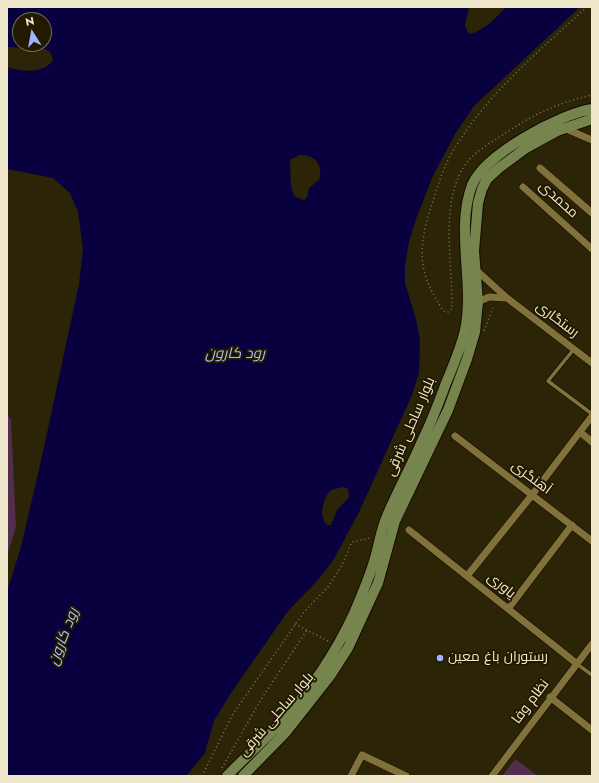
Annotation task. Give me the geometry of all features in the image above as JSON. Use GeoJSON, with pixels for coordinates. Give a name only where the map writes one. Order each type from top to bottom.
{"type":"FeatureCollection","features":[{"type":"Feature","properties":{"kind":"main road","name":"بلوار ساحلی شرقی"},"geometry":{"type":"LineString","coordinates":[[243,776],[286,732],[309,705],[348,648],[378,583],[388,526],[457,356],[465,330],[468,302],[465,252],[466,227],[472,185],[479,174],[492,161],[521,140],[553,122],[592,109]]}},
{"type":"Feature","properties":{"kind":"main road","name":"بلوار ساحلی شرقی"},"geometry":{"type":"LineString","coordinates":[[224,774],[278,725],[302,698],[338,646],[368,580],[381,536],[434,442],[467,359],[475,332],[478,302],[474,251],[478,203],[487,179],[526,148],[564,128],[592,119]]}},
{"type":"Feature","properties":{"kind":"street"},"geometry":{"type":"LineString","coordinates":[[564,128],[592,140]]}},
{"type":"Feature","properties":{"kind":"street"},"geometry":{"type":"LineString","coordinates":[[540,168],[592,213]]}},
{"type":"Feature","properties":{"kind":"street","name":"محمدی"},"geometry":{"type":"LineString","coordinates":[[523,187],[592,249]]}},
{"type":"Feature","properties":{"kind":"street","name":"رستگاری"},"geometry":{"type":"LineString","coordinates":[[475,269],[507,298],[592,362]]}},
{"type":"Feature","properties":{"kind":"street"},"geometry":{"type":"LineString","coordinates":[[478,302],[489,297],[507,298]]}},
{"type":"Feature","properties":{"kind":"street"},"geometry":{"type":"LineString","coordinates":[[467,576],[532,495],[592,415]]}},
{"type":"Feature","properties":{"kind":"street"},"geometry":{"type":"LineString","coordinates":[[580,432],[592,442]]}},
{"type":"Feature","properties":{"kind":"street","name":"آهنگری"},"geometry":{"type":"LineString","coordinates":[[455,436],[592,541]]}},
{"type":"Feature","properties":{"kind":"street"},"geometry":{"type":"LineString","coordinates":[[508,609],[572,525]]}},
{"type":"Feature","properties":{"kind":"street","name":"یاوری"},"geometry":{"type":"LineString","coordinates":[[409,530],[576,663]]}},
{"type":"Feature","properties":{"kind":"street","name":"نظام وفا"},"geometry":{"type":"LineString","coordinates":[[492,776],[576,663],[592,644]]}},
{"type":"Feature","properties":{"kind":"street"},"geometry":{"type":"LineString","coordinates":[[550,698],[592,730]]}},
{"type":"Feature","properties":{"kind":"street"},"geometry":{"type":"LineString","coordinates":[[351,776],[362,755],[406,776]]}},
{"type":"Feature","properties":{"kind":"lane"},"geometry":{"type":"LineString","coordinates":[[574,349],[548,381],[592,415]]}},
{"type":"Feature","properties":{"kind":"lane"},"geometry":{"type":"LineString","coordinates":[[576,663],[592,675]]}},
{"type":"Feature","properties":{"kind":"path"},"geometry":{"type":"LineString","coordinates":[[202,776],[233,714],[295,624],[304,612],[328,587],[342,566],[352,542],[381,536]]}},
{"type":"Feature","properties":{"kind":"path"},"geometry":{"type":"LineString","coordinates":[[295,624],[338,646]]}},
{"type":"Feature","properties":{"kind":"path"},"geometry":{"type":"LineString","coordinates":[[224,774],[223,767],[260,701],[307,630]]}},
{"type":"Feature","properties":{"kind":"shaded area"},"geometry":{"type":"Polygon","coordinates":[[[7,413],[11,420],[16,527],[7,556],[7,413]]]}},
{"type":"Feature","properties":{"kind":"shaded area"},"geometry":{"type":"Polygon","coordinates":[[[515,759],[538,776],[502,776],[515,759]]]}},
{"type":"Feature","properties":{"kind":"water","name":"رود کارون"},"geometry":{"type":"Polygon","coordinates":[[[7,7],[469,7],[465,26],[469,34],[485,27],[506,7],[580,7],[474,106],[455,134],[433,176],[409,241],[405,266],[405,283],[416,319],[420,340],[419,373],[412,395],[360,510],[334,559],[317,581],[288,611],[231,693],[214,721],[205,753],[186,776],[7,776],[7,592],[21,547],[43,452],[79,284],[83,249],[78,212],[70,193],[53,178],[7,169],[7,67],[32,71],[49,65],[53,60],[50,52],[52,52],[52,12],[12,12],[12,47],[7,47],[7,7]],[[299,155],[290,160],[291,184],[295,197],[304,200],[307,197],[309,188],[319,180],[320,169],[319,165],[313,158],[299,155]],[[343,487],[331,490],[324,502],[322,512],[324,521],[327,525],[331,525],[337,510],[349,497],[348,489],[343,487]]]}},
{"type":"Feature","properties":{"kind":"place","name":"رستوران باغ معین"},"geometry":{"type":"Point","coordinates":[440,658]}}]}
